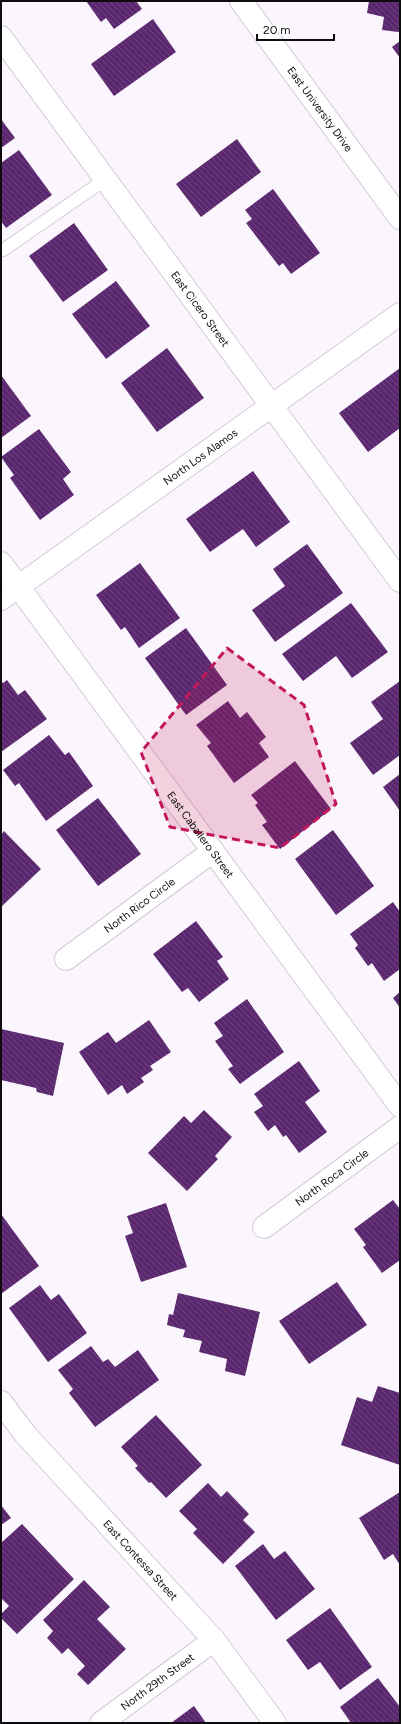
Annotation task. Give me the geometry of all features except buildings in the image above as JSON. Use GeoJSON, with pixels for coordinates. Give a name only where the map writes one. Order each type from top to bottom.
{"type":"FeatureCollection","features":[{"type":"Feature","properties":{"kind":"street","name":"East University Drive"},"geometry":{"type":"LineString","coordinates":[[241,1],[400,218]]}},
{"type":"Feature","properties":{"kind":"street","name":"East Cicero Street"},"geometry":{"type":"LineString","coordinates":[[4,48],[106,179],[400,581]]}},
{"type":"Feature","properties":{"kind":"street","name":"North Los Alamos"},"geometry":{"type":"LineString","coordinates":[[10,593],[400,314]]}},
{"type":"Feature","properties":{"kind":"street","name":"East Caballero Street"},"geometry":{"type":"LineString","coordinates":[[1,563],[10,593],[213,851],[400,1106]]}},
{"type":"Feature","properties":{"kind":"street","name":"North Rico Circle"},"geometry":{"type":"LineString","coordinates":[[66,959],[213,851]]}},
{"type":"Feature","properties":{"kind":"street","name":"North Roca Circle"},"geometry":{"type":"LineString","coordinates":[[264,1226],[400,1127]]}},
{"type":"Feature","properties":{"kind":"street","name":"East Contessa Street"},"geometry":{"type":"LineString","coordinates":[[1,1402],[25,1434],[214,1640],[275,1723]]}},
{"type":"Feature","properties":{"kind":"street","name":"North 29th Street"},"geometry":{"type":"LineString","coordinates":[[101,1723],[214,1640]]}},
{"type":"Feature","properties":{"kind":"lane"},"geometry":{"type":"LineString","coordinates":[[3,250],[106,179]]}},
{"type":"Feature","properties":{"kind":"highlighted area"},"geometry":{"type":"Polygon","coordinates":[[[227,648],[304,705],[336,804],[280,848],[170,827],[141,752],[227,648]]]}}]}
